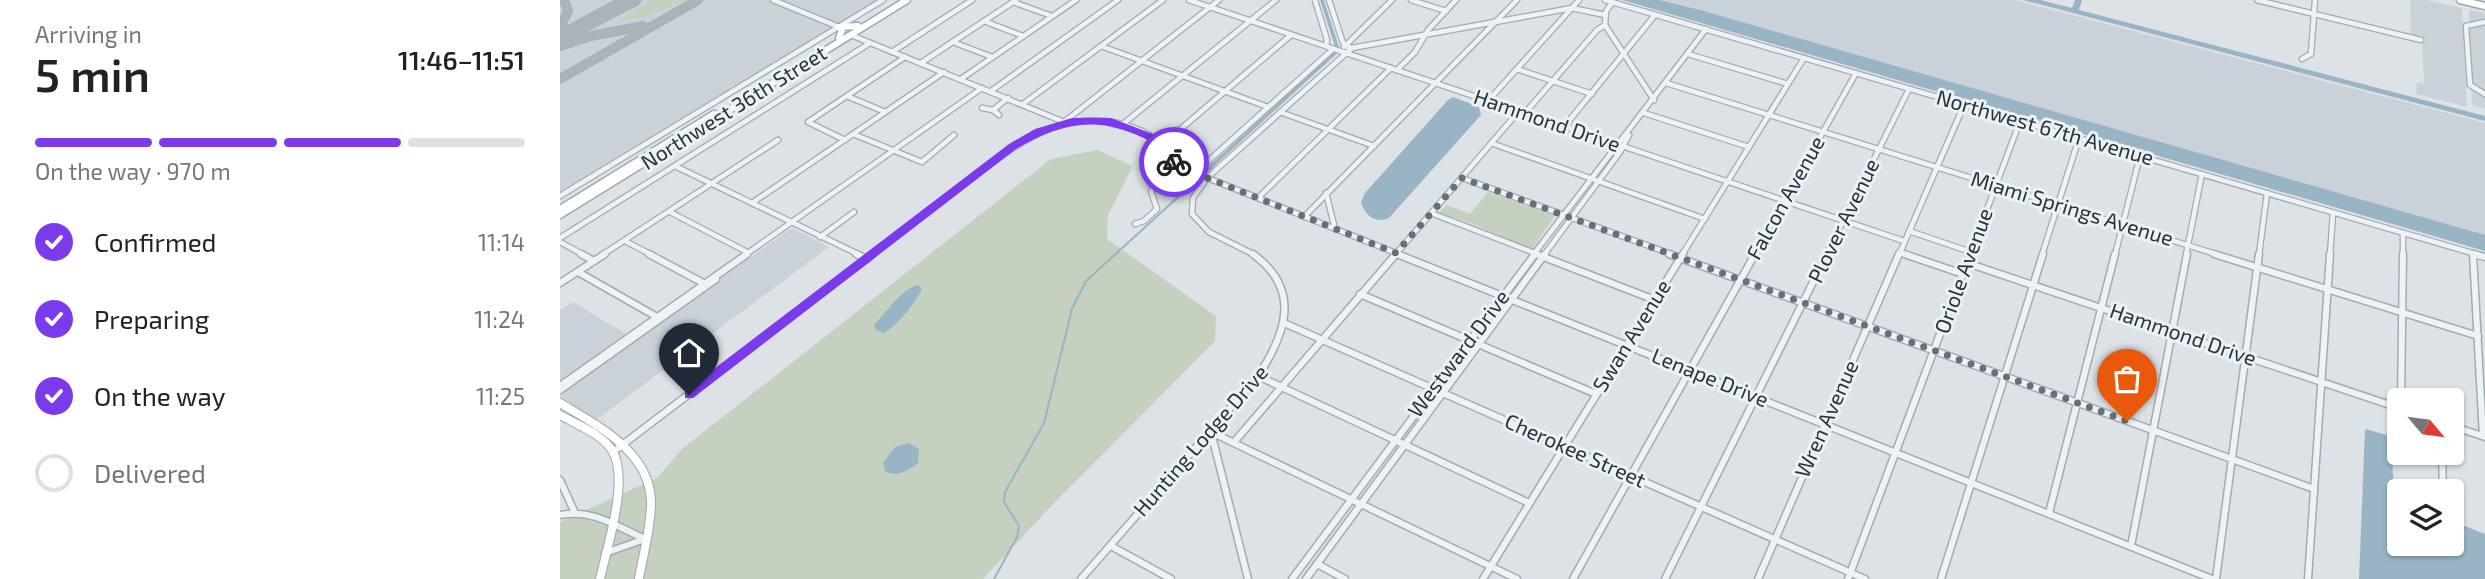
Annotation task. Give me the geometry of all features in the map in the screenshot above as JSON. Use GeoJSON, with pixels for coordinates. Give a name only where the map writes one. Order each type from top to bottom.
{"type":"FeatureCollection","features":[{"type":"Feature","properties":{"kind":"main road","name":"Northwest 36th Street"},"geometry":{"type":"LineString","coordinates":[[560,212],[673,145],[899,0]]}},
{"type":"Feature","properties":{"kind":"main road","name":"Northwest 36th Street"},"geometry":{"type":"LineString","coordinates":[[560,212],[568,204],[655,150],[851,36],[907,0]]}},
{"type":"Feature","properties":{"kind":"main road"},"geometry":{"type":"LineString","coordinates":[[2460,0],[2485,4]]}},
{"type":"Feature","properties":{"kind":"main road"},"geometry":{"type":"LineString","coordinates":[[2478,0],[2485,4]]}},
{"type":"Feature","properties":{"kind":"main road"},"geometry":{"type":"LineString","coordinates":[[839,38],[842,30],[839,27],[858,26]]}},
{"type":"Feature","properties":{"kind":"main road"},"geometry":{"type":"LineString","coordinates":[[655,150],[673,145],[677,137]]}},
{"type":"Feature","properties":{"kind":"main road"},"geometry":{"type":"LineString","coordinates":[[655,150],[656,138]]}},
{"type":"Feature","properties":{"kind":"main road"},"geometry":{"type":"LineString","coordinates":[[600,190],[606,180]]}},
{"type":"Feature","properties":{"kind":"main road"},"geometry":{"type":"LineString","coordinates":[[560,403],[609,434],[642,471],[649,489],[639,579]]}},
{"type":"Feature","properties":{"kind":"main road"},"geometry":{"type":"LineString","coordinates":[[560,415],[613,452],[619,473],[600,579]]}},
{"type":"Feature","properties":{"kind":"street"},"geometry":{"type":"LineString","coordinates":[[774,0],[839,27]]}},
{"type":"Feature","properties":{"kind":"street"},"geometry":{"type":"LineString","coordinates":[[560,196],[883,0]]}},
{"type":"Feature","properties":{"kind":"street"},"geometry":{"type":"LineString","coordinates":[[892,52],[972,0]]}},
{"type":"Feature","properties":{"kind":"street"},"geometry":{"type":"LineString","coordinates":[[961,79],[1076,0]]}},
{"type":"Feature","properties":{"kind":"street"},"geometry":{"type":"LineString","coordinates":[[991,91],[1118,0]]}},
{"type":"Feature","properties":{"kind":"street"},"geometry":{"type":"LineString","coordinates":[[1023,104],[1163,0]]}},
{"type":"Feature","properties":{"kind":"street","name":"Hammond Drive"},"geometry":{"type":"LineString","coordinates":[[1189,0],[1904,241]]}},
{"type":"Feature","properties":{"kind":"street"},"geometry":{"type":"LineString","coordinates":[[1064,122],[1219,0]]}},
{"type":"Feature","properties":{"kind":"street"},"geometry":{"type":"LineString","coordinates":[[1123,124],[1276,0]]}},
{"type":"Feature","properties":{"kind":"street"},"geometry":{"type":"LineString","coordinates":[[1315,0],[1327,40],[1326,46]]}},
{"type":"Feature","properties":{"kind":"street"},"geometry":{"type":"LineString","coordinates":[[1329,0],[1342,40],[1345,46],[1352,48]]}},
{"type":"Feature","properties":{"kind":"street"},"geometry":{"type":"LineString","coordinates":[[613,452],[1018,143],[1039,131],[1064,122],[1097,120],[1123,124],[1163,144],[1177,165],[1207,178],[1280,112],[1392,0]]}},
{"type":"Feature","properties":{"kind":"street"},"geometry":{"type":"LineString","coordinates":[[1412,0],[1446,11]]}},
{"type":"Feature","properties":{"kind":"street"},"geometry":{"type":"LineString","coordinates":[[1258,198],[1328,129],[1413,54],[1424,35],[1456,0]]}},
{"type":"Feature","properties":{"kind":"street"},"geometry":{"type":"LineString","coordinates":[[1508,0],[1516,1]]}},
{"type":"Feature","properties":{"kind":"street"},"geometry":{"type":"LineString","coordinates":[[1488,101],[1579,0]]}},
{"type":"Feature","properties":{"kind":"street","name":"Northwest 67th Avenue"},"geometry":{"type":"LineString","coordinates":[[1605,0],[2485,257]]}},
{"type":"Feature","properties":{"kind":"street"},"geometry":{"type":"LineString","coordinates":[[2257,0],[2421,40]]}},
{"type":"Feature","properties":{"kind":"street"},"geometry":{"type":"LineString","coordinates":[[2302,59],[2311,54],[2315,0]]}},
{"type":"Feature","properties":{"kind":"street"},"geometry":{"type":"LineString","coordinates":[[921,63],[1014,1],[1052,16]]}},
{"type":"Feature","properties":{"kind":"street"},"geometry":{"type":"LineString","coordinates":[[1304,217],[1516,1]]}},
{"type":"Feature","properties":{"kind":"street"},"geometry":{"type":"LineString","coordinates":[[1612,2],[1605,15],[1605,25],[1654,100]]}},
{"type":"Feature","properties":{"kind":"street"},"geometry":{"type":"LineString","coordinates":[[1342,52],[1572,8],[1605,15]]}},
{"type":"Feature","properties":{"kind":"street"},"geometry":{"type":"LineString","coordinates":[[1564,127],[1655,15]]}},
{"type":"Feature","properties":{"kind":"street"},"geometry":{"type":"LineString","coordinates":[[984,21],[1023,36]]}},
{"type":"Feature","properties":{"kind":"street"},"geometry":{"type":"LineString","coordinates":[[2485,22],[2466,26],[2470,85],[2485,94]]}},
{"type":"Feature","properties":{"kind":"street"},"geometry":{"type":"LineString","coordinates":[[1235,441],[1491,144],[1553,81],[1597,30],[1605,25]]}},
{"type":"Feature","properties":{"kind":"street","name":"Westward Drive"},"geometry":{"type":"LineString","coordinates":[[1306,579],[1543,257],[1706,29]]}},
{"type":"Feature","properties":{"kind":"street"},"geometry":{"type":"LineString","coordinates":[[1163,144],[1291,34]]}},
{"type":"Feature","properties":{"kind":"street"},"geometry":{"type":"LineString","coordinates":[[851,36],[1064,122]]}},
{"type":"Feature","properties":{"kind":"street"},"geometry":{"type":"LineString","coordinates":[[1342,40],[1351,40]]}},
{"type":"Feature","properties":{"kind":"street"},"geometry":{"type":"LineString","coordinates":[[953,42],[993,57]]}},
{"type":"Feature","properties":{"kind":"street"},"geometry":{"type":"LineString","coordinates":[[594,261],[560,240],[870,43]]}},
{"type":"Feature","properties":{"kind":"street"},"geometry":{"type":"LineString","coordinates":[[1101,46],[1268,107]]}},
{"type":"Feature","properties":{"kind":"street"},"geometry":{"type":"LineString","coordinates":[[1195,173],[1333,48]]}},
{"type":"Feature","properties":{"kind":"street"},"geometry":{"type":"LineString","coordinates":[[1688,54],[1788,84]]}},
{"type":"Feature","properties":{"kind":"street"},"geometry":{"type":"LineString","coordinates":[[845,139],[808,122],[906,57]]}},
{"type":"Feature","properties":{"kind":"street","name":"Swan Avenue"},"geometry":{"type":"LineString","coordinates":[[1483,579],[1804,58]]}},
{"type":"Feature","properties":{"kind":"street"},"geometry":{"type":"LineString","coordinates":[[1517,69],[1592,94]]}},
{"type":"Feature","properties":{"kind":"street"},"geometry":{"type":"LineString","coordinates":[[752,203],[944,72]]}},
{"type":"Feature","properties":{"kind":"street","name":"Falcon Avenue"},"geometry":{"type":"LineString","coordinates":[[1573,579],[1856,73]]}},
{"type":"Feature","properties":{"kind":"street","name":"Miami Springs Avenue"},"geometry":{"type":"LineString","coordinates":[[1666,83],[2478,336]]}},
{"type":"Feature","properties":{"kind":"street"},"geometry":{"type":"LineString","coordinates":[[560,388],[982,88]]}},
{"type":"Feature","properties":{"kind":"street","name":"Plover Avenue"},"geometry":{"type":"LineString","coordinates":[[1665,579],[1909,89]]}},
{"type":"Feature","properties":{"kind":"street"},"geometry":{"type":"LineString","coordinates":[[847,96],[885,112]]}},
{"type":"Feature","properties":{"kind":"street"},"geometry":{"type":"LineString","coordinates":[[993,110],[1008,99]]}},
{"type":"Feature","properties":{"kind":"street","name":"Wren Avenue"},"geometry":{"type":"LineString","coordinates":[[1758,579],[1964,105]]}},
{"type":"Feature","properties":{"kind":"street"},"geometry":{"type":"LineString","coordinates":[[982,108],[993,110],[999,115]]}},
{"type":"Feature","properties":{"kind":"street"},"geometry":{"type":"LineString","coordinates":[[1280,112],[1374,146]]}},
{"type":"Feature","properties":{"kind":"street"},"geometry":{"type":"LineString","coordinates":[[1644,113],[1749,147]]}},
{"type":"Feature","properties":{"kind":"street","name":"Oriole Avenue"},"geometry":{"type":"LineString","coordinates":[[1850,576],[2020,121]]}},
{"type":"Feature","properties":{"kind":"street","name":"Westward Drive"},"geometry":{"type":"LineString","coordinates":[[1292,579],[1590,178],[1616,144],[1630,132]]}},
{"type":"Feature","properties":{"kind":"street"},"geometry":{"type":"LineString","coordinates":[[853,134],[922,162],[954,135]]}},
{"type":"Feature","properties":{"kind":"street"},"geometry":{"type":"LineString","coordinates":[[1941,579],[2079,138]]}},
{"type":"Feature","properties":{"kind":"street"},"geometry":{"type":"LineString","coordinates":[[560,283],[778,140]]}},
{"type":"Feature","properties":{"kind":"street"},"geometry":{"type":"LineString","coordinates":[[1491,144],[1705,219]]}},
{"type":"Feature","properties":{"kind":"street"},"geometry":{"type":"LineString","coordinates":[[2049,513],[2140,156]]}},
{"type":"Feature","properties":{"kind":"street"},"geometry":{"type":"LineString","coordinates":[[1135,224],[1157,209],[1150,197],[1151,191],[1177,165]]}},
{"type":"Feature","properties":{"kind":"street"},"geometry":{"type":"LineString","coordinates":[[675,166],[867,259]]}},
{"type":"Feature","properties":{"kind":"street"},"geometry":{"type":"LineString","coordinates":[[2131,547],[2202,174]]}},
{"type":"Feature","properties":{"kind":"street","name":"Lenape Drive"},"geometry":{"type":"LineString","coordinates":[[1207,178],[2214,579]]}},
{"type":"Feature","properties":{"kind":"street","name":"Hunting Lodge Drive"},"geometry":{"type":"LineString","coordinates":[[1081,579],[1211,432],[1275,354],[1284,323],[1283,292],[1270,268],[1249,250],[1206,230],[1195,220],[1192,214],[1193,198],[1207,178]]}},
{"type":"Feature","properties":{"kind":"street"},"geometry":{"type":"LineString","coordinates":[[1462,178],[2315,489]]}},
{"type":"Feature","properties":{"kind":"street"},"geometry":{"type":"LineString","coordinates":[[2214,579],[2267,193]]}},
{"type":"Feature","properties":{"kind":"street"},"geometry":{"type":"LineString","coordinates":[[1326,194],[1335,229]]}},
{"type":"Feature","properties":{"kind":"street"},"geometry":{"type":"LineString","coordinates":[[670,212],[750,253]]}},
{"type":"Feature","properties":{"kind":"street"},"geometry":{"type":"LineString","coordinates":[[820,237],[854,212]]}},
{"type":"Feature","properties":{"kind":"street"},"geometry":{"type":"LineString","coordinates":[[1431,213],[1655,300]]}},
{"type":"Feature","properties":{"kind":"street"},"geometry":{"type":"LineString","coordinates":[[2308,579],[2333,213]]}},
{"type":"Feature","properties":{"kind":"street"},"geometry":{"type":"LineString","coordinates":[[1909,231],[1971,252]]}},
{"type":"Feature","properties":{"kind":"street"},"geometry":{"type":"LineString","coordinates":[[2401,388],[2403,233]]}},
{"type":"Feature","properties":{"kind":"street"},"geometry":{"type":"LineString","coordinates":[[625,241],[706,285]]}},
{"type":"Feature","properties":{"kind":"street"},"geometry":{"type":"LineString","coordinates":[[1899,253],[1963,274]]}},
{"type":"Feature","properties":{"kind":"street"},"geometry":{"type":"LineString","coordinates":[[2464,430],[2484,437],[2473,253]]}},
{"type":"Feature","properties":{"kind":"street","name":"Hammond Drive"},"geometry":{"type":"LineString","coordinates":[[1967,263],[2387,404]]}},
{"type":"Feature","properties":{"kind":"street"},"geometry":{"type":"LineString","coordinates":[[578,272],[658,318]]}},
{"type":"Feature","properties":{"kind":"street"},"geometry":{"type":"LineString","coordinates":[[1360,294],[1596,394]]}},
{"type":"Feature","properties":{"kind":"street","name":"Cherokee Street"},"geometry":{"type":"LineString","coordinates":[[1284,323],[1775,538],[1850,576],[1865,579]]}},
{"type":"Feature","properties":{"kind":"street"},"geometry":{"type":"LineString","coordinates":[[1258,376],[1528,503]]}},
{"type":"Feature","properties":{"kind":"street"},"geometry":{"type":"LineString","coordinates":[[1211,432],[1235,441],[1517,579]]}},
{"type":"Feature","properties":{"kind":"street"},"geometry":{"type":"LineString","coordinates":[[1211,432],[1248,579]]}},
{"type":"Feature","properties":{"kind":"street"},"geometry":{"type":"LineString","coordinates":[[560,480],[573,512]]}},
{"type":"Feature","properties":{"kind":"street"},"geometry":{"type":"LineString","coordinates":[[560,516],[584,510],[598,514],[645,539]]}},
{"type":"Feature","properties":{"kind":"street"},"geometry":{"type":"LineString","coordinates":[[605,553],[645,539]]}},
{"type":"Feature","properties":{"kind":"street"},"geometry":{"type":"LineString","coordinates":[[1111,546],[1171,579]]}},
{"type":"Feature","properties":{"kind":"street"},"geometry":{"type":"LineString","coordinates":[[1317,564],[1345,579]]}},
{"type":"Feature","properties":{"kind":"shaded area"},"geometry":{"type":"Polygon","coordinates":[[[560,0],[879,0],[560,193],[560,0]]]}},
{"type":"Feature","properties":{"kind":"shaded area"},"geometry":{"type":"Polygon","coordinates":[[[1633,0],[2015,0],[2485,123],[2485,237],[1633,0]]]}},
{"type":"Feature","properties":{"kind":"shaded area"},"geometry":{"type":"Polygon","coordinates":[[[2410,0],[2426,0],[2462,8],[2467,107],[2416,94],[2417,82],[2424,84],[2422,38],[2411,35],[2410,0]]]}},
{"type":"Feature","properties":{"kind":"shaded area"},"geometry":{"type":"Polygon","coordinates":[[[2469,10],[2485,13],[2485,109],[2472,105],[2469,10]]]}},
{"type":"Feature","properties":{"kind":"shaded area"},"geometry":{"type":"Polygon","coordinates":[[[794,229],[829,247],[596,420],[560,397],[564,390],[794,229]]]}},
{"type":"Feature","properties":{"kind":"shaded area"},"geometry":{"type":"Polygon","coordinates":[[[573,302],[628,335],[560,384],[560,310],[573,302]]]}},
{"type":"Feature","properties":{"kind":"green space"},"geometry":{"type":"Polygon","coordinates":[[[654,0],[684,0],[642,18],[618,20],[654,0]]]}},
{"type":"Feature","properties":{"kind":"green space"},"geometry":{"type":"Polygon","coordinates":[[[1097,150],[1133,166],[1108,215],[1107,239],[1216,316],[1215,341],[1054,503],[983,579],[560,579],[560,522],[657,478],[682,449],[1051,159],[1097,150]]]}},
{"type":"Feature","properties":{"kind":"green space"},"geometry":{"type":"Polygon","coordinates":[[[1488,192],[1555,216],[1532,249],[1465,221],[1438,213],[1447,205],[1470,214],[1488,192]]]}},
{"type":"Feature","properties":{"kind":"water"},"geometry":{"type":"Polygon","coordinates":[[[1622,0],[1659,0],[1700,10],[2485,235],[2485,251],[1622,0]]]}},
{"type":"Feature","properties":{"kind":"water"},"geometry":{"type":"Polygon","coordinates":[[[2023,0],[2040,0],[2072,8],[2075,0],[2082,0],[2079,10],[2485,116],[2485,121],[2023,0]]]}},
{"type":"Feature","properties":{"kind":"water"},"geometry":{"type":"Polygon","coordinates":[[[1453,97],[1479,107],[1481,115],[1389,218],[1379,220],[1371,217],[1361,202],[1365,193],[1453,97]]]}},
{"type":"Feature","properties":{"kind":"water"},"geometry":{"type":"Polygon","coordinates":[[[918,285],[922,289],[901,319],[884,333],[876,330],[874,325],[894,302],[918,285]]]}},
{"type":"Feature","properties":{"kind":"water"},"geometry":{"type":"Polygon","coordinates":[[[2365,429],[2387,435],[2387,466],[2393,466],[2393,479],[2387,479],[2387,556],[2464,556],[2464,526],[2485,534],[2485,579],[2359,579],[2365,429]]]}},
{"type":"Feature","properties":{"kind":"water"},"geometry":{"type":"Polygon","coordinates":[[[909,443],[919,449],[918,463],[898,473],[885,471],[883,463],[895,447],[909,443]]]}},
{"type":"Feature","properties":{"kind":"waterway"},"geometry":{"type":"LineString","coordinates":[[1322,0],[1337,47]]}},
{"type":"Feature","properties":{"kind":"waterway"},"geometry":{"type":"LineString","coordinates":[[1204,173],[1336,52]]}},
{"type":"Feature","properties":{"kind":"waterway"},"geometry":{"type":"LineString","coordinates":[[994,579],[1017,537],[1019,526],[1004,502],[1005,492],[1044,423],[1072,309],[1086,281],[1199,178]]}},
{"type":"Feature","properties":{"kind":"taxiway"},"geometry":{"type":"LineString","coordinates":[[560,27],[568,11],[564,0]]}},
{"type":"Feature","properties":{"kind":"taxiway"},"geometry":{"type":"LineString","coordinates":[[567,35],[636,0]]}},
{"type":"Feature","properties":{"kind":"taxiway"},"geometry":{"type":"LineString","coordinates":[[560,79],[698,0]]}},
{"type":"Feature","properties":{"kind":"taxiway"},"geometry":{"type":"LineString","coordinates":[[560,46],[591,36],[643,26]]}},
{"type":"Feature","properties":{"kind":"runway"},"geometry":{"type":"LineString","coordinates":[[560,39],[631,0]]}},
{"type":"Feature","properties":{"kind":"way so far"},"geometry":{"type":"LineString","coordinates":[[1174,162],[1185,169],[1396,253],[1462,178],[2127,421]]}},
{"type":"Feature","properties":{"kind":"route"},"geometry":{"type":"LineString","coordinates":[[689,395],[1013,146],[1039,131],[1072,121],[1111,121],[1155,138],[1163,144],[1174,162]]}}]}
